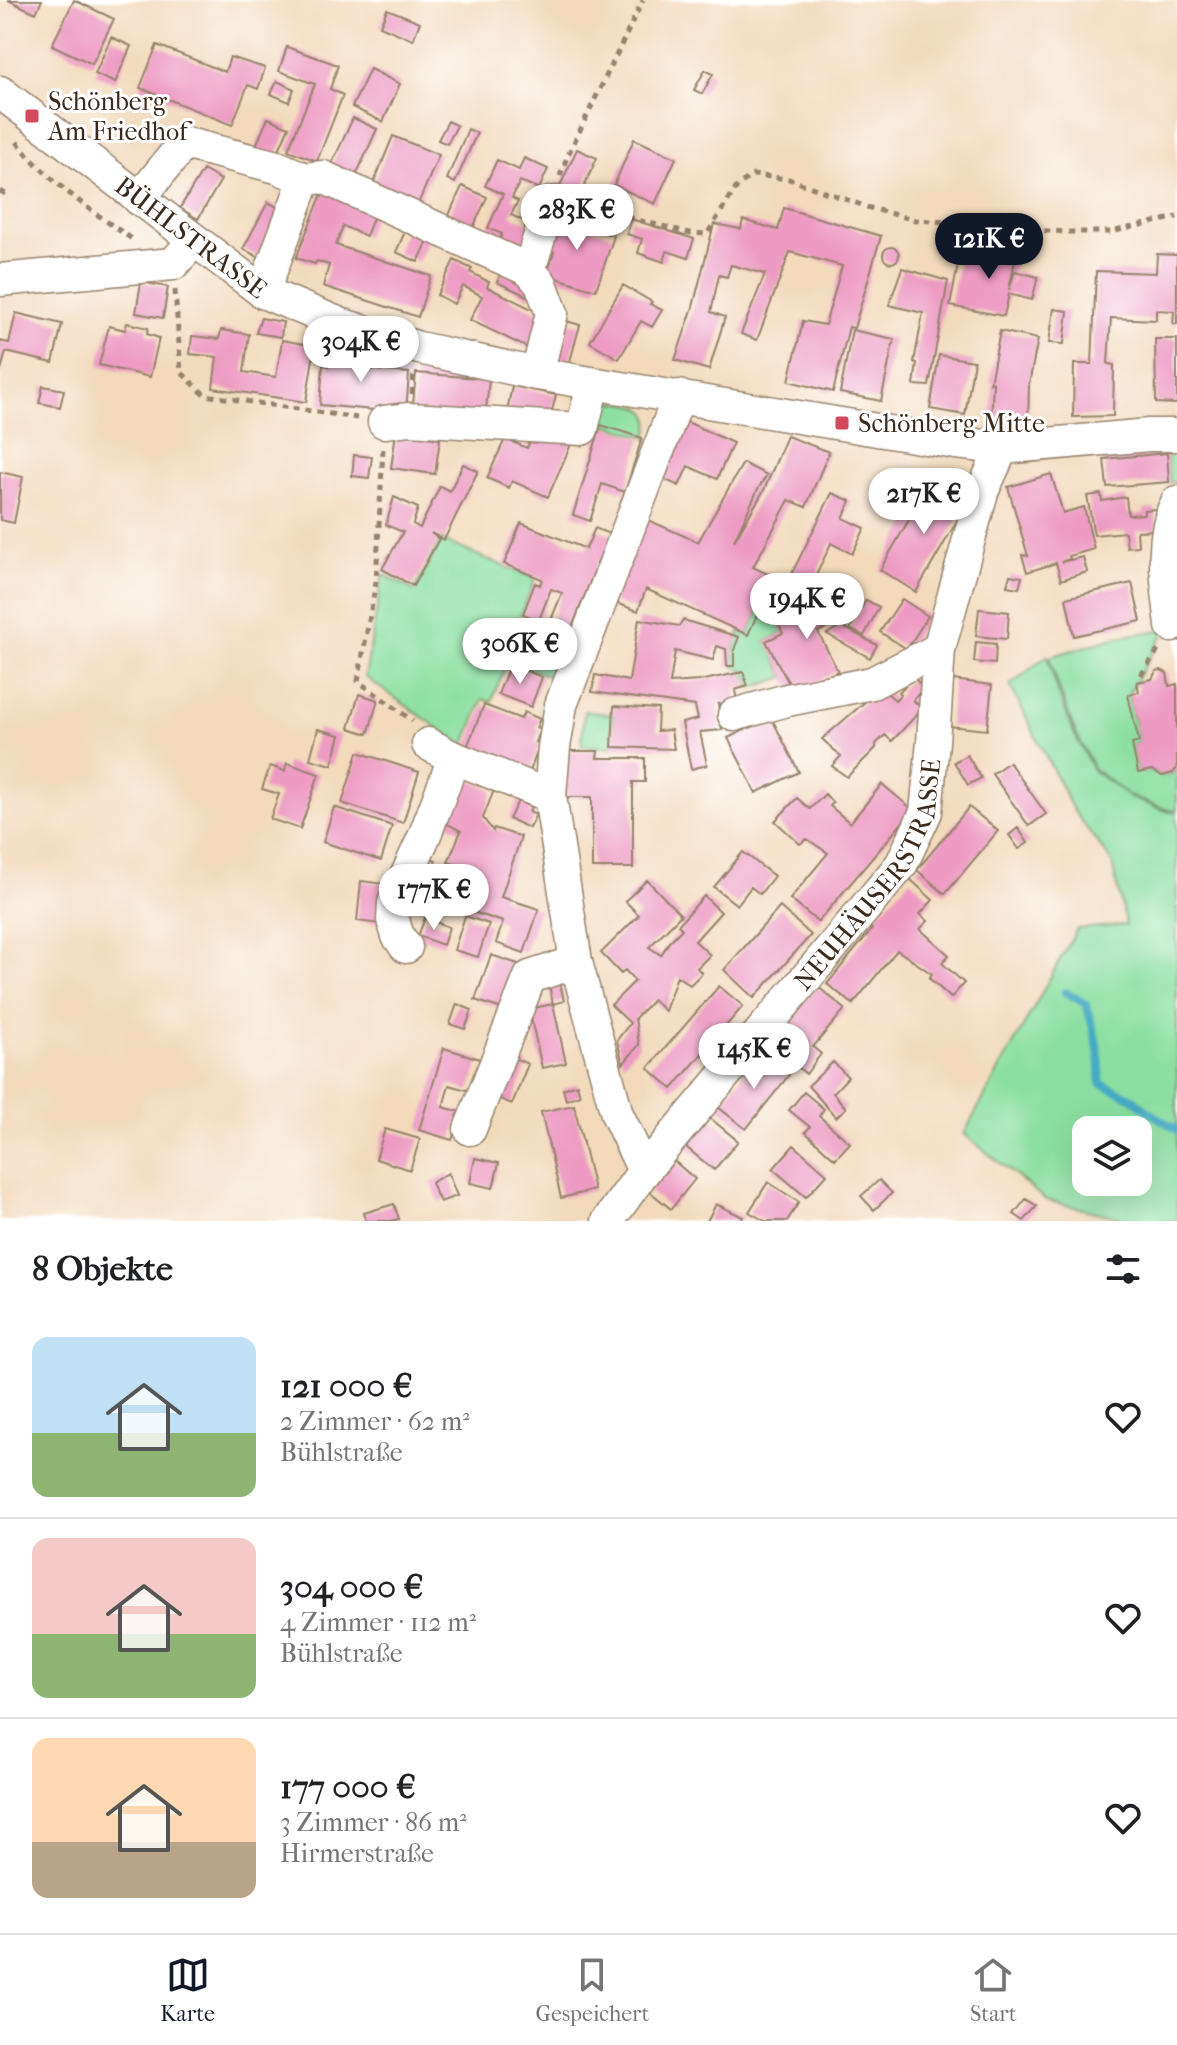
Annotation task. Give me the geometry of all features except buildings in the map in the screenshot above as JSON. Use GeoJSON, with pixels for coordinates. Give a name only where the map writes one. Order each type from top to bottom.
{"type":"FeatureCollection","features":[{"type":"Feature","properties":{"kind":"street","name":"BÜHLSTRASSE"},"geometry":{"type":"LineString","coordinates":[[0,92],[263,292],[340,324],[419,348],[593,384],[956,443],[1002,448],[1177,435]]}},
{"type":"Feature","properties":{"kind":"street"},"geometry":{"type":"LineString","coordinates":[[139,199],[184,143],[277,167],[305,179],[323,177],[529,270],[541,284],[552,313],[537,374]]}},
{"type":"Feature","properties":{"kind":"street"},"geometry":{"type":"LineString","coordinates":[[263,292],[305,179]]}},
{"type":"Feature","properties":{"kind":"street"},"geometry":{"type":"LineString","coordinates":[[529,270],[553,203]]}},
{"type":"Feature","properties":{"kind":"street"},"geometry":{"type":"LineString","coordinates":[[0,280],[85,260],[173,264],[194,241]]}},
{"type":"Feature","properties":{"kind":"street"},"geometry":{"type":"LineString","coordinates":[[397,420],[582,429],[593,384]]}},
{"type":"Feature","properties":{"kind":"street"},"geometry":{"type":"LineString","coordinates":[[644,1171],[617,1114],[576,962],[550,796],[561,705],[679,396]]}},
{"type":"Feature","properties":{"kind":"street","name":"NEUHÄUSERSTRASSE"},"geometry":{"type":"LineString","coordinates":[[616,1219],[644,1171],[901,865],[926,812],[939,649],[982,492],[1002,448]]}},
{"type":"Feature","properties":{"kind":"street"},"geometry":{"type":"LineString","coordinates":[[1172,626],[1166,539],[1177,502]]}},
{"type":"Feature","properties":{"kind":"street"},"geometry":{"type":"LineString","coordinates":[[734,715],[787,700],[872,683],[939,649]]}},
{"type":"Feature","properties":{"kind":"street"},"geometry":{"type":"LineString","coordinates":[[406,947],[398,936],[393,920],[394,903],[424,837],[441,751],[550,796]]}},
{"type":"Feature","properties":{"kind":"street"},"geometry":{"type":"LineString","coordinates":[[470,1129],[530,977],[576,962]]}},
{"type":"Feature","properties":{"kind":"path"},"geometry":{"type":"LineString","coordinates":[[643,0],[567,157],[553,203],[707,234],[738,185],[753,175],[789,179],[870,208],[915,220],[992,224],[1056,232],[1111,232],[1177,217]]}},
{"type":"Feature","properties":{"kind":"path"},"geometry":{"type":"LineString","coordinates":[[12,135],[42,170],[69,193],[173,264],[181,372],[205,395],[397,420]]}},
{"type":"Feature","properties":{"kind":"path"},"geometry":{"type":"LineString","coordinates":[[0,191],[8,195]]}},
{"type":"Feature","properties":{"kind":"path"},"geometry":{"type":"LineString","coordinates":[[419,348],[397,420],[376,582],[358,681],[423,729],[441,751]]}},
{"type":"Feature","properties":{"kind":"green space"},"geometry":{"type":"Polygon","coordinates":[[[607,401],[634,405],[646,411],[649,417],[647,437],[601,423],[607,401]]]}},
{"type":"Feature","properties":{"kind":"green space"},"geometry":{"type":"Polygon","coordinates":[[[1167,450],[1177,450],[1177,482],[1169,482],[1167,450]]]}},
{"type":"Feature","properties":{"kind":"green space"},"geometry":{"type":"Polygon","coordinates":[[[441,540],[535,579],[519,618],[569,639],[553,678],[508,660],[491,702],[483,699],[464,746],[365,677],[383,574],[414,591],[441,540]]]}},
{"type":"Feature","properties":{"kind":"green space"},"geometry":{"type":"Polygon","coordinates":[[[774,577],[810,601],[776,619],[783,633],[767,641],[785,677],[751,688],[745,671],[734,666],[734,650],[740,632],[748,635],[774,577]]]}},
{"type":"Feature","properties":{"kind":"green space"},"geometry":{"type":"Polygon","coordinates":[[[1166,629],[1128,695],[1139,742],[1132,744],[1138,772],[1152,770],[1162,776],[1173,773],[1177,768],[1177,811],[1131,797],[1094,769],[1076,733],[1049,657],[1118,637],[1166,629]]]}},
{"type":"Feature","properties":{"kind":"green space"},"geometry":{"type":"Polygon","coordinates":[[[1047,656],[1074,733],[1093,770],[1131,798],[1177,812],[1177,1221],[1134,1221],[1046,1200],[964,1134],[1077,929],[1126,925],[1112,862],[1073,810],[1010,685],[1047,656]]]}},
{"type":"Feature","properties":{"kind":"green space"},"geometry":{"type":"Polygon","coordinates":[[[584,711],[614,715],[612,747],[582,746],[584,711]]]}},
{"type":"Feature","properties":{"kind":"waterway"},"geometry":{"type":"LineString","coordinates":[[1065,992],[1086,1004],[1099,1053],[1100,1083],[1131,1097],[1177,1130]]}},
{"type":"Feature","properties":{"kind":"place","name":"Schönberg Am Friedhof"},"geometry":{"type":"Point","coordinates":[32,116]}},
{"type":"Feature","properties":{"kind":"place","name":"Schönberg Mitte"},"geometry":{"type":"Point","coordinates":[842,423]}}]}
